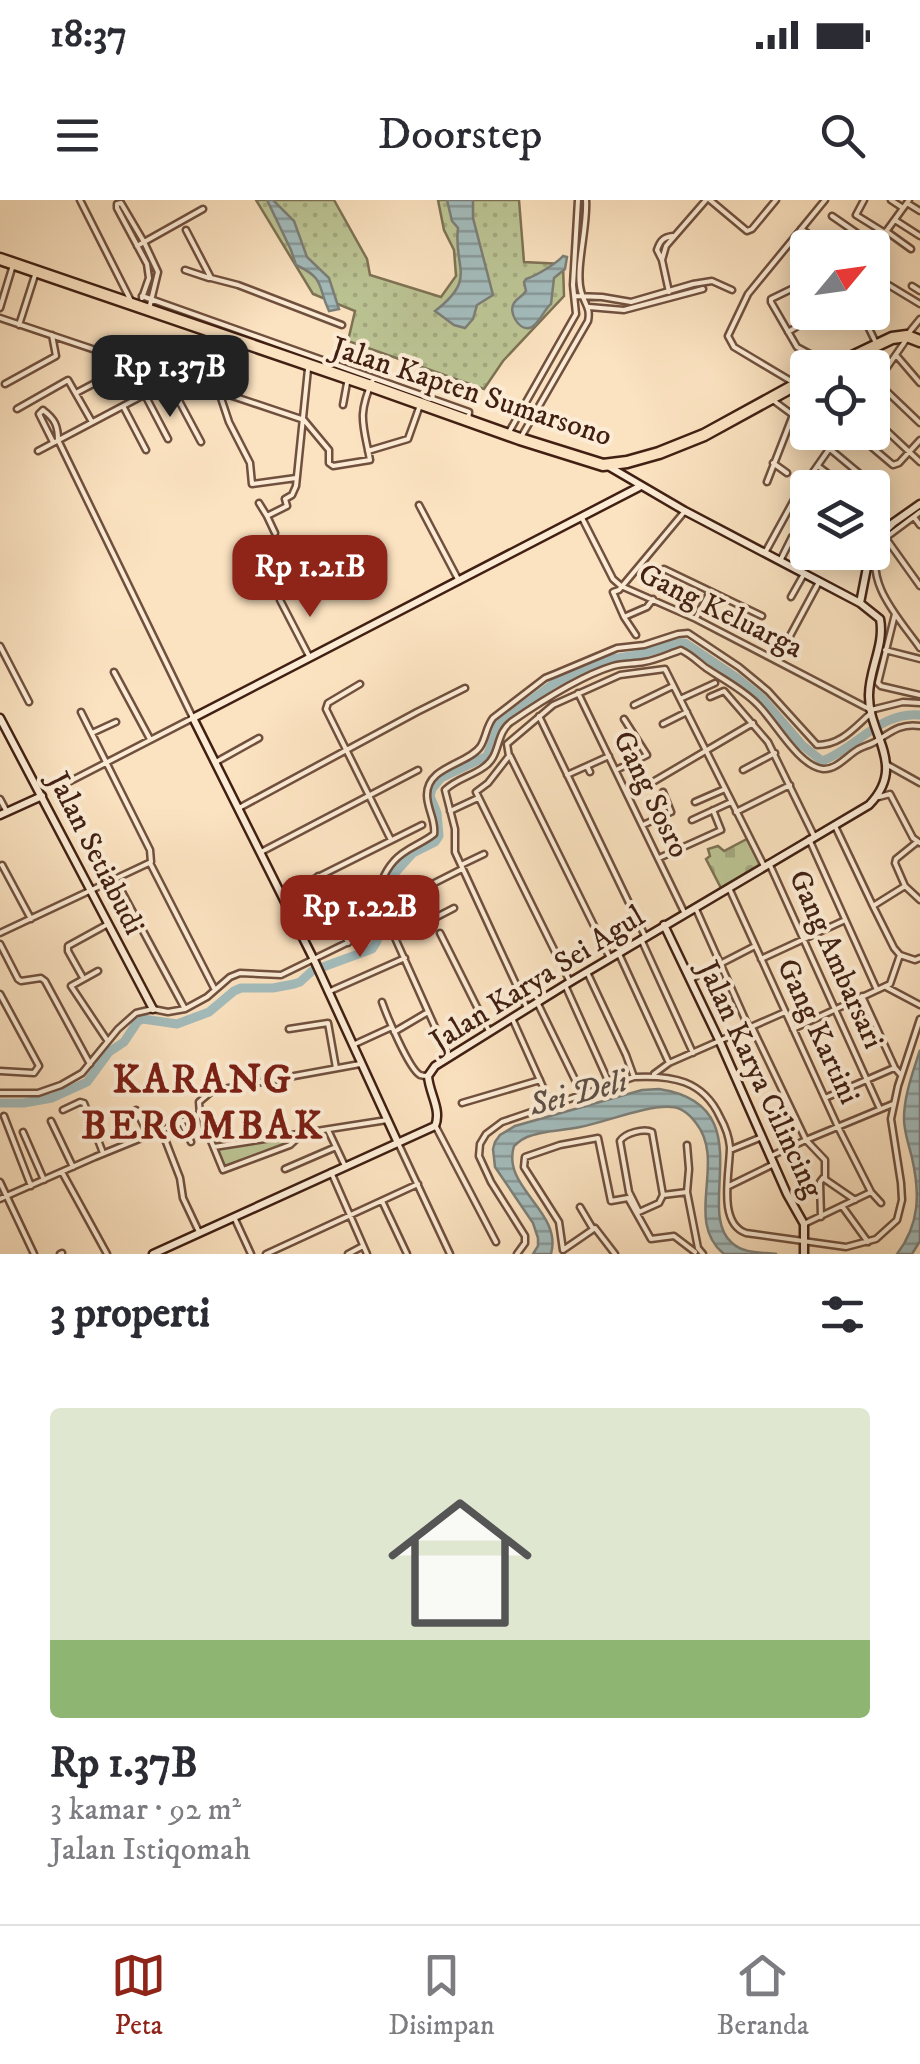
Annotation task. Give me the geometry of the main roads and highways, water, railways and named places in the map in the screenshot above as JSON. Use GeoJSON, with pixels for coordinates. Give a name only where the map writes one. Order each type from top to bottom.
{"type":"FeatureCollection","features":[{"type":"Feature","properties":{"kind":"highway","name":"Jalan Kapten Sumarsono"},"geometry":{"type":"LineString","coordinates":[[0,259],[265,345],[309,365],[372,382],[468,421],[594,464],[607,466],[679,445],[790,387]]}},
{"type":"Feature","properties":{"kind":"highway"},"geometry":{"type":"LineString","coordinates":[[869,350],[906,338],[920,343]]}},
{"type":"Feature","properties":{"kind":"water"},"geometry":{"type":"Polygon","coordinates":[[[267,200],[273,200],[294,221],[307,257],[329,278],[339,309],[329,311],[316,279],[296,265],[267,200]]]}},
{"type":"Feature","properties":{"kind":"water"},"geometry":{"type":"Polygon","coordinates":[[[447,200],[473,200],[473,218],[493,295],[477,305],[465,328],[435,311],[456,290],[461,272],[458,228],[452,221],[447,200]]]}},
{"type":"Feature","properties":{"kind":"water"},"geometry":{"type":"Polygon","coordinates":[[[567,257],[565,269],[554,278],[551,304],[532,327],[521,326],[512,306],[526,291],[524,282],[567,257]]]}},
{"type":"Feature","properties":{"kind":"water"},"geometry":{"type":"Polygon","coordinates":[[[920,1050],[920,1241],[912,1254],[897,1254],[910,1231],[916,1208],[915,1171],[904,1119],[907,1092],[920,1050]]]}},
{"type":"Feature","properties":{"kind":"water"},"geometry":{"type":"Polygon","coordinates":[[[659,1089],[691,1099],[709,1115],[718,1136],[722,1228],[732,1243],[748,1251],[777,1254],[724,1254],[712,1240],[705,1208],[708,1155],[704,1138],[688,1114],[671,1107],[540,1133],[514,1146],[512,1161],[516,1175],[541,1212],[552,1239],[551,1254],[533,1254],[538,1238],[533,1223],[495,1167],[493,1149],[500,1135],[515,1126],[642,1090],[659,1089]]]}},
{"type":"Feature","properties":{"kind":"waterway"},"geometry":{"type":"LineString","coordinates":[[0,1103],[52,1098],[87,1082],[138,1021],[177,1024],[209,1012],[241,988],[294,984],[312,971],[372,949],[377,941],[381,901],[394,874],[413,853],[439,836],[437,813],[430,796],[432,789],[441,778],[487,756],[499,724],[553,684],[613,659],[685,643],[761,697],[802,745],[822,761],[880,725],[906,715],[920,715]]}},
{"type":"Feature","properties":{"kind":"district","name":"KARANG BEROMBAK"},"geometry":{"type":"Point","coordinates":[203,1101]}},
{"type":"Feature","properties":{"kind":"water label","name":"Sei Deli"},"geometry":{"type":"Point","coordinates":[578,1092]}}]}
